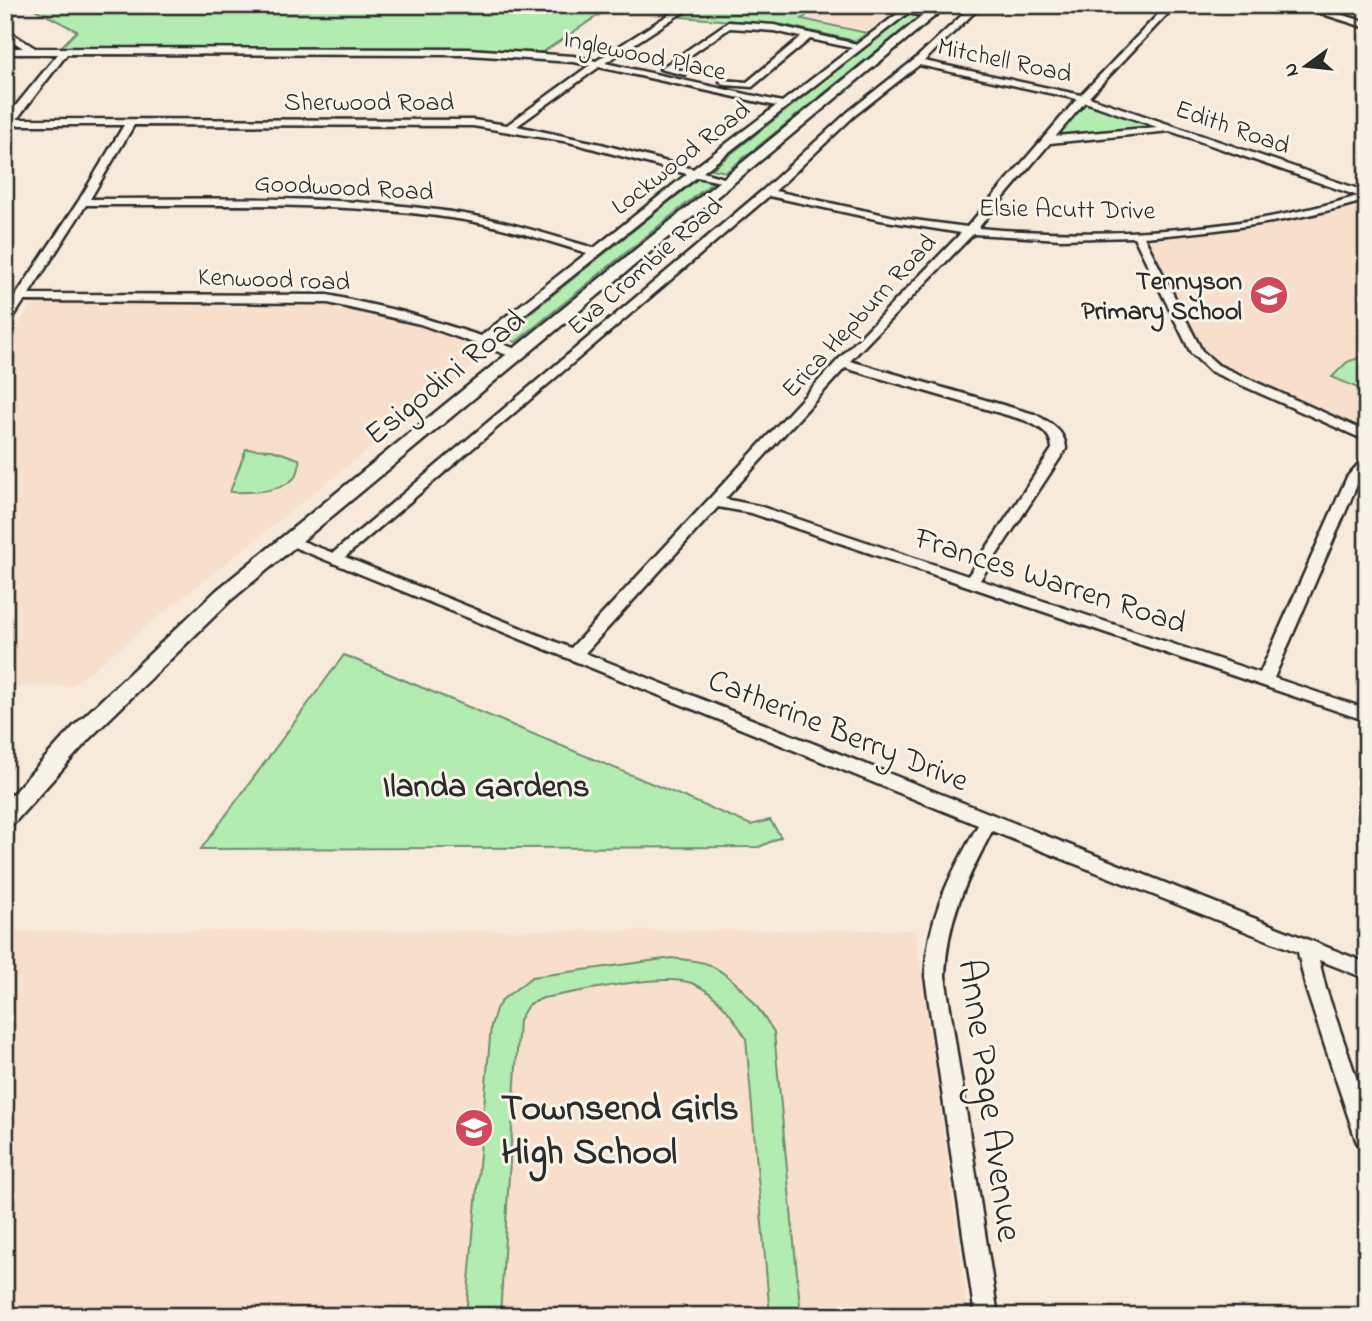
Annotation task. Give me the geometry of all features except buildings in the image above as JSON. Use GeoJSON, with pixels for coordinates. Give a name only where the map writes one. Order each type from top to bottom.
{"type":"FeatureCollection","features":[{"type":"Feature","properties":{"kind":"main road","name":"Esigodini Road"},"geometry":{"type":"LineString","coordinates":[[5,818],[83,731],[137,676],[289,540],[937,10]]}},
{"type":"Feature","properties":{"kind":"street"},"geometry":{"type":"LineString","coordinates":[[510,127],[599,63],[690,5]]}},
{"type":"Feature","properties":{"kind":"street"},"geometry":{"type":"LineString","coordinates":[[877,5],[906,11],[937,10]]}},
{"type":"Feature","properties":{"kind":"street","name":"Eva Crombie Road"},"geometry":{"type":"LineString","coordinates":[[337,557],[767,192],[851,114],[917,62],[978,5]]}},
{"type":"Feature","properties":{"kind":"street","name":"Erica Hepburn Road"},"geometry":{"type":"LineString","coordinates":[[575,655],[842,363],[970,230],[1083,98],[1172,5]]}},
{"type":"Feature","properties":{"kind":"street"},"geometry":{"type":"LineString","coordinates":[[1298,5],[1367,25]]}},
{"type":"Feature","properties":{"kind":"street","name":"Lockwood Road"},"geometry":{"type":"LineString","coordinates":[[483,341],[906,11]]}},
{"type":"Feature","properties":{"kind":"street"},"geometry":{"type":"LineString","coordinates":[[809,35],[745,86],[664,69],[728,26],[774,28],[809,35],[859,47]]}},
{"type":"Feature","properties":{"kind":"street"},"geometry":{"type":"LineString","coordinates":[[5,32],[35,52]]}},
{"type":"Feature","properties":{"kind":"street","name":"Inglewood Place"},"geometry":{"type":"LineString","coordinates":[[5,51],[468,52],[551,56],[599,63],[783,105]]}},
{"type":"Feature","properties":{"kind":"street"},"geometry":{"type":"LineString","coordinates":[[8,122],[64,52]]}},
{"type":"Feature","properties":{"kind":"street","name":"Mitchell Road"},"geometry":{"type":"LineString","coordinates":[[917,62],[1083,98]]}},
{"type":"Feature","properties":{"kind":"street","name":"Edith Road"},"geometry":{"type":"LineString","coordinates":[[1083,98],[1367,197]]}},
{"type":"Feature","properties":{"kind":"street","name":"Sherwood Road"},"geometry":{"type":"LineString","coordinates":[[8,122],[429,121],[510,127],[596,146],[726,182]]}},
{"type":"Feature","properties":{"kind":"street"},"geometry":{"type":"LineString","coordinates":[[5,321],[83,202],[131,122]]}},
{"type":"Feature","properties":{"kind":"street"},"geometry":{"type":"LineString","coordinates":[[1047,140],[1171,129]]}},
{"type":"Feature","properties":{"kind":"street","name":"Elsie Acutt Drive"},"geometry":{"type":"LineString","coordinates":[[767,192],[867,215],[970,230],[1038,236],[1138,236],[1304,214],[1367,197]]}},
{"type":"Feature","properties":{"kind":"street","name":"Goodwood Road"},"geometry":{"type":"LineString","coordinates":[[83,202],[334,205],[429,213],[484,221],[597,252]]}},
{"type":"Feature","properties":{"kind":"street"},"geometry":{"type":"LineString","coordinates":[[1138,236],[1196,353],[1203,360],[1214,368],[1367,437]]}},
{"type":"Feature","properties":{"kind":"street","name":"Kenwood road"},"geometry":{"type":"LineString","coordinates":[[21,297],[328,299],[365,304],[517,354]]}},
{"type":"Feature","properties":{"kind":"street"},"geometry":{"type":"LineString","coordinates":[[842,363],[1029,418],[1046,425],[1059,441],[1059,449],[971,582]]}},
{"type":"Feature","properties":{"kind":"street"},"geometry":{"type":"LineString","coordinates":[[1265,680],[1354,477],[1367,463]]}},
{"type":"Feature","properties":{"kind":"street","name":"Frances Warren Road"},"geometry":{"type":"LineString","coordinates":[[716,502],[754,509],[1367,715]]}},
{"type":"Feature","properties":{"kind":"street","name":"Catherine Berry Drive"},"geometry":{"type":"LineString","coordinates":[[289,540],[337,557],[988,822],[1367,971]]}},
{"type":"Feature","properties":{"kind":"street","name":"Anne Page Avenue"},"geometry":{"type":"LineString","coordinates":[[987,1316],[940,1019],[935,944],[944,906],[988,822]]}},
{"type":"Feature","properties":{"kind":"street"},"geometry":{"type":"LineString","coordinates":[[1306,947],[1316,989],[1367,1140]]}},
{"type":"Feature","properties":{"kind":"shaded area"},"geometry":{"type":"Polygon","coordinates":[[[824,5],[908,5],[875,32],[807,19],[824,5]]]}},
{"type":"Feature","properties":{"kind":"shaded area","name":"Tennyson Primary School"},"geometry":{"type":"Polygon","coordinates":[[[1367,198],[1367,433],[1217,367],[1205,358],[1143,237],[1249,224],[1367,198]]]}},
{"type":"Feature","properties":{"kind":"shaded area"},"geometry":{"type":"Polygon","coordinates":[[[50,301],[326,303],[363,307],[493,350],[72,686],[5,687],[5,347],[30,306],[50,301]]]}},
{"type":"Feature","properties":{"kind":"shaded area","name":"Townsend Girls High School"},"geometry":{"type":"Polygon","coordinates":[[[916,930],[969,1316],[5,1316],[5,941],[13,931],[916,930]]]}},
{"type":"Feature","properties":{"kind":"green space"},"geometry":{"type":"Polygon","coordinates":[[[27,5],[523,7],[506,15],[614,5],[543,52],[58,50],[77,31],[27,5]]]}},
{"type":"Feature","properties":{"kind":"green space"},"geometry":{"type":"Polygon","coordinates":[[[698,5],[820,5],[802,19],[867,33],[856,41],[784,25],[680,17],[698,5]]]}},
{"type":"Feature","properties":{"kind":"green space"},"geometry":{"type":"Polygon","coordinates":[[[908,14],[920,16],[726,172],[712,169],[908,14]]]}},
{"type":"Feature","properties":{"kind":"green space"},"geometry":{"type":"Polygon","coordinates":[[[1085,100],[1165,128],[1053,138],[1085,100]]]}},
{"type":"Feature","properties":{"kind":"green space"},"geometry":{"type":"Polygon","coordinates":[[[699,178],[713,182],[516,342],[500,337],[699,178]]]}},
{"type":"Feature","properties":{"kind":"green space"},"geometry":{"type":"Polygon","coordinates":[[[1367,355],[1367,392],[1332,377],[1347,362],[1367,355]]]}},
{"type":"Feature","properties":{"kind":"green space"},"geometry":{"type":"Polygon","coordinates":[[[246,449],[272,450],[299,459],[298,470],[293,479],[275,489],[230,492],[246,449]]]}},
{"type":"Feature","properties":{"kind":"green space"},"geometry":{"type":"Polygon","coordinates":[[[344,655],[751,825],[770,820],[781,837],[759,847],[201,849],[344,655]]]}},
{"type":"Feature","properties":{"kind":"green space"},"geometry":{"type":"Polygon","coordinates":[[[672,958],[702,962],[730,978],[747,994],[774,1032],[801,1316],[770,1316],[746,1038],[718,1000],[703,988],[681,981],[663,980],[620,984],[543,998],[528,1005],[519,1020],[500,1316],[466,1316],[491,1026],[496,1009],[503,999],[532,977],[672,958]]]}},
{"type":"Feature","properties":{"kind":"place","name":"Tennyson Primary School"},"geometry":{"type":"Point","coordinates":[1269,295]}},
{"type":"Feature","properties":{"kind":"place","name":"Townsend Girls High School"},"geometry":{"type":"Point","coordinates":[474,1128]}},
{"type":"Feature","properties":{"kind":"district","name":"Ilanda Gardens"},"geometry":{"type":"Point","coordinates":[486,784]}}]}
